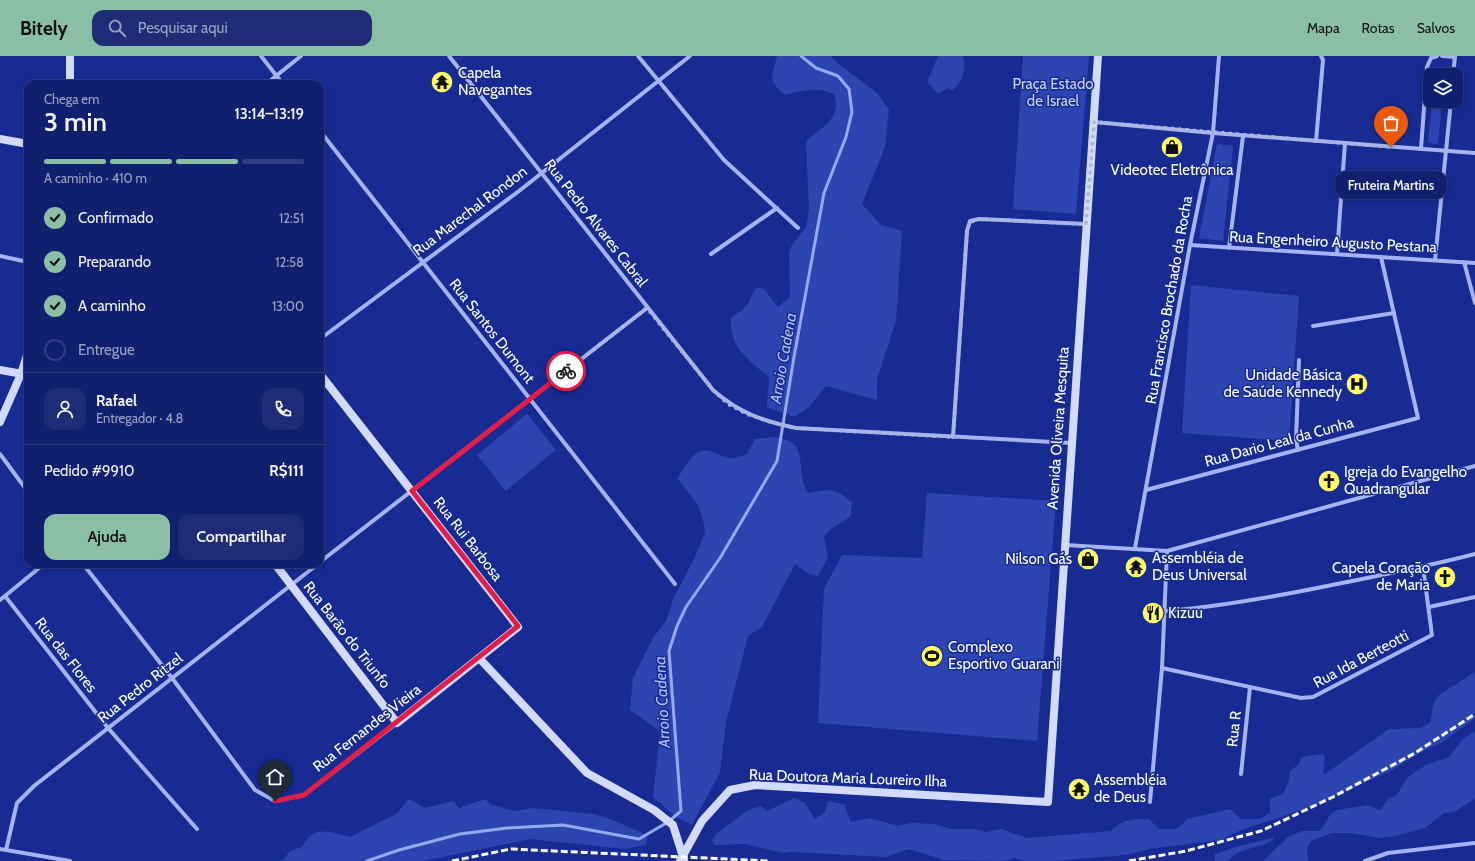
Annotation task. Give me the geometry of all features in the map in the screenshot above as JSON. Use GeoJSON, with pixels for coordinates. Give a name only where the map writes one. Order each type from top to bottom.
{"type":"FeatureCollection","features":[{"type":"Feature","properties":{"kind":"street"},"geometry":{"type":"LineString","coordinates":[[70,56],[70,80]]}},
{"type":"Feature","properties":{"kind":"street"},"geometry":{"type":"LineString","coordinates":[[261,56],[280,80]]}},
{"type":"Feature","properties":{"kind":"street"},"geometry":{"type":"LineString","coordinates":[[271,80],[301,56]]}},
{"type":"Feature","properties":{"kind":"street","name":"Rua Pedro Alvares Cabral"},"geometry":{"type":"LineString","coordinates":[[449,56],[647,308],[713,390],[728,404],[770,422],[796,428],[1071,443]]}},
{"type":"Feature","properties":{"kind":"street"},"geometry":{"type":"LineString","coordinates":[[638,56],[724,160],[798,228]]}},
{"type":"Feature","properties":{"kind":"street","name":"Rua Marechal Rondon"},"geometry":{"type":"LineString","coordinates":[[324,336],[541,174],[690,56]]}},
{"type":"Feature","properties":{"kind":"street","name":"Avenida Oliveira Mesquita"},"geometry":{"type":"LineString","coordinates":[[1048,802],[1064,545],[1098,56]]}},
{"type":"Feature","properties":{"kind":"street","name":"Rua Francisco Brochado da Rocha"},"geometry":{"type":"LineString","coordinates":[[1135,548],[1190,246],[1213,133],[1219,56]]}},
{"type":"Feature","properties":{"kind":"street"},"geometry":{"type":"LineString","coordinates":[[1316,141],[1323,60],[1321,56]]}},
{"type":"Feature","properties":{"kind":"street"},"geometry":{"type":"LineString","coordinates":[[1421,149],[1427,67],[1431,58],[1437,56]]}},
{"type":"Feature","properties":{"kind":"street"},"geometry":{"type":"LineString","coordinates":[[1442,56],[1455,56],[1454,68]]}},
{"type":"Feature","properties":{"kind":"street"},"geometry":{"type":"LineString","coordinates":[[1435,260],[1450,108]]}},
{"type":"Feature","properties":{"kind":"street"},"geometry":{"type":"LineString","coordinates":[[1094,122],[1243,136],[1475,153]]}},
{"type":"Feature","properties":{"kind":"street","name":"Rua Santos Dumont"},"geometry":{"type":"LineString","coordinates":[[324,136],[675,584]]}},
{"type":"Feature","properties":{"kind":"street"},"geometry":{"type":"LineString","coordinates":[[1229,248],[1243,136]]}},
{"type":"Feature","properties":{"kind":"street"},"geometry":{"type":"LineString","coordinates":[[0,139],[24,143]]}},
{"type":"Feature","properties":{"kind":"street"},"geometry":{"type":"LineString","coordinates":[[1337,254],[1344,143]]}},
{"type":"Feature","properties":{"kind":"street"},"geometry":{"type":"LineString","coordinates":[[711,254],[777,208]]}},
{"type":"Feature","properties":{"kind":"street"},"geometry":{"type":"LineString","coordinates":[[953,437],[967,231],[970,222],[979,219],[1086,224]]}},
{"type":"Feature","properties":{"kind":"street","name":"Rua Engenheiro Augusto Pestana"},"geometry":{"type":"LineString","coordinates":[[1190,246],[1475,263]]}},
{"type":"Feature","properties":{"kind":"street"},"geometry":{"type":"LineString","coordinates":[[0,256],[24,261]]}},
{"type":"Feature","properties":{"kind":"street"},"geometry":{"type":"LineString","coordinates":[[1313,326],[1394,313],[1380,257]]}},
{"type":"Feature","properties":{"kind":"street"},"geometry":{"type":"LineString","coordinates":[[1464,262],[1475,303]]}},
{"type":"Feature","properties":{"kind":"street","name":"Rua Pedro Ritzel"},"geometry":{"type":"LineString","coordinates":[[324,559],[647,308]]}},
{"type":"Feature","properties":{"kind":"street","name":"Rua Dario Leal da Cunha"},"geometry":{"type":"LineString","coordinates":[[1146,490],[1418,418],[1394,313]]}},
{"type":"Feature","properties":{"kind":"street"},"geometry":{"type":"LineString","coordinates":[[1298,450],[1296,440],[1299,360]]}},
{"type":"Feature","properties":{"kind":"street"},"geometry":{"type":"LineString","coordinates":[[0,370],[24,374],[0,422]]}},
{"type":"Feature","properties":{"kind":"street","name":"Rua Rui Barbosa"},"geometry":{"type":"LineString","coordinates":[[324,379],[518,626],[479,658]]}},
{"type":"Feature","properties":{"kind":"street"},"geometry":{"type":"LineString","coordinates":[[0,454],[24,487]]}},
{"type":"Feature","properties":{"kind":"street"},"geometry":{"type":"LineString","coordinates":[[1064,545],[1167,551],[1475,466]]}},
{"type":"Feature","properties":{"kind":"street"},"geometry":{"type":"LineString","coordinates":[[1150,802],[1162,668],[1167,551]]}},
{"type":"Feature","properties":{"kind":"street"},"geometry":{"type":"LineString","coordinates":[[1164,611],[1205,608],[1262,599],[1423,567],[1475,554]]}},
{"type":"Feature","properties":{"kind":"street","name":"Rua Ida Berteotti"},"geometry":{"type":"LineString","coordinates":[[1162,668],[1301,698],[1313,697],[1432,635],[1423,567]]}},
{"type":"Feature","properties":{"kind":"street"},"geometry":{"type":"LineString","coordinates":[[0,600],[39,568]]}},
{"type":"Feature","properties":{"kind":"street","name":"Rua Fernandes Vieira"},"geometry":{"type":"LineString","coordinates":[[86,568],[172,678],[255,790],[275,801],[304,795],[479,658]]}},
{"type":"Feature","properties":{"kind":"street","name":"Rua Barão do Triunfo"},"geometry":{"type":"LineString","coordinates":[[278,568],[397,723]]}},
{"type":"Feature","properties":{"kind":"street","name":"Rua Pedro Ritzel"},"geometry":{"type":"LineString","coordinates":[[6,850],[17,803],[34,786],[313,568]]}},
{"type":"Feature","properties":{"kind":"street","name":"Rua das Flores"},"geometry":{"type":"LineString","coordinates":[[5,596],[108,728],[197,830]]}},
{"type":"Feature","properties":{"kind":"street"},"geometry":{"type":"LineString","coordinates":[[1429,607],[1475,597]]}},
{"type":"Feature","properties":{"kind":"street"},"geometry":{"type":"LineString","coordinates":[[479,658],[587,773],[654,810],[673,826],[682,860]]}},
{"type":"Feature","properties":{"kind":"street","name":"Rua R"},"geometry":{"type":"LineString","coordinates":[[1241,774],[1250,687]]}},
{"type":"Feature","properties":{"kind":"street","name":"Rua Doutora Maria Loureiro Ilha"},"geometry":{"type":"LineString","coordinates":[[682,860],[702,821],[730,790],[755,785],[1048,802]]}},
{"type":"Feature","properties":{"kind":"street"},"geometry":{"type":"LineString","coordinates":[[1365,861],[1388,853],[1475,843]]}},
{"type":"Feature","properties":{"kind":"street"},"geometry":{"type":"LineString","coordinates":[[0,849],[70,861]]}},
{"type":"Feature","properties":{"kind":"green space"},"geometry":{"type":"Polygon","coordinates":[[[777,56],[831,56],[840,65],[878,94],[889,110],[885,147],[862,204],[881,225],[902,231],[896,321],[877,379],[877,400],[826,386],[807,409],[794,417],[767,407],[769,377],[741,352],[733,337],[731,328],[731,317],[745,307],[757,287],[764,289],[778,307],[790,297],[789,252],[792,245],[806,227],[809,209],[806,141],[829,121],[835,110],[836,102],[834,94],[822,90],[809,90],[784,95],[775,85],[772,77],[777,56]]]}},
{"type":"Feature","properties":{"kind":"green space"},"geometry":{"type":"Polygon","coordinates":[[[938,56],[962,56],[964,60],[964,70],[959,84],[956,87],[952,90],[948,88],[938,94],[927,82],[938,56]]]}},
{"type":"Feature","properties":{"kind":"green space","name":"Praça Estado de Israel"},"geometry":{"type":"Polygon","coordinates":[[[1023,56],[1089,56],[1076,214],[1013,209],[1023,56]]]}},
{"type":"Feature","properties":{"kind":"green space"},"geometry":{"type":"Polygon","coordinates":[[[1431,108],[1441,108],[1438,144],[1428,143],[1431,108]]]}},
{"type":"Feature","properties":{"kind":"green space"},"geometry":{"type":"Polygon","coordinates":[[[1217,144],[1233,146],[1223,241],[1199,238],[1217,144]]]}},
{"type":"Feature","properties":{"kind":"green space"},"geometry":{"type":"Polygon","coordinates":[[[1191,285],[1299,296],[1289,441],[1182,433],[1191,285]]]}},
{"type":"Feature","properties":{"kind":"green space"},"geometry":{"type":"Polygon","coordinates":[[[527,414],[556,450],[506,491],[477,455],[527,414]]]}},
{"type":"Feature","properties":{"kind":"green space"},"geometry":{"type":"Polygon","coordinates":[[[774,437],[794,444],[800,458],[804,484],[808,493],[832,490],[840,494],[852,503],[850,517],[831,529],[824,537],[828,557],[818,576],[809,574],[795,564],[762,627],[748,636],[726,722],[720,772],[692,825],[676,817],[653,797],[660,731],[630,710],[633,678],[653,638],[666,621],[674,597],[694,559],[705,533],[704,524],[698,505],[677,478],[692,457],[699,452],[707,451],[724,457],[736,458],[747,454],[755,439],[774,437]]]}},
{"type":"Feature","properties":{"kind":"green space","name":"Complexo Esportivo Guarani"},"geometry":{"type":"Polygon","coordinates":[[[927,493],[1056,501],[1037,741],[818,723],[824,589],[842,555],[922,558],[927,493]]]}},
{"type":"Feature","properties":{"kind":"green space"},"geometry":{"type":"Polygon","coordinates":[[[1475,672],[1475,718],[1441,743],[1430,747],[1392,770],[1316,805],[1239,831],[1221,840],[1149,849],[1126,855],[1054,861],[1025,861],[1015,858],[1002,861],[944,860],[909,849],[887,857],[791,852],[783,853],[745,844],[715,845],[712,840],[715,835],[748,810],[761,806],[767,811],[794,798],[805,803],[815,819],[825,812],[828,801],[844,804],[851,822],[870,818],[898,826],[910,823],[935,824],[950,829],[974,829],[986,832],[1001,829],[1028,838],[1111,831],[1128,820],[1137,819],[1149,819],[1159,829],[1175,829],[1182,825],[1187,819],[1230,809],[1241,819],[1260,819],[1270,813],[1270,799],[1283,794],[1289,781],[1290,771],[1299,764],[1301,757],[1322,754],[1325,756],[1323,774],[1325,774],[1389,729],[1420,728],[1430,723],[1434,702],[1439,695],[1475,672]]]}},
{"type":"Feature","properties":{"kind":"green space"},"geometry":{"type":"Polygon","coordinates":[[[1475,731],[1475,797],[1473,800],[1454,812],[1444,813],[1425,828],[1395,836],[1379,838],[1352,833],[1332,833],[1311,841],[1307,848],[1308,861],[1263,861],[1288,837],[1302,831],[1319,831],[1330,815],[1335,811],[1366,805],[1380,810],[1389,798],[1396,796],[1408,777],[1426,765],[1449,757],[1463,739],[1475,731]]]}},
{"type":"Feature","properties":{"kind":"green space"},"geometry":{"type":"Polygon","coordinates":[[[409,799],[425,808],[453,801],[459,808],[485,799],[492,805],[514,811],[534,808],[593,814],[610,819],[647,835],[646,845],[625,849],[531,839],[423,861],[279,861],[284,859],[290,851],[302,847],[312,835],[317,832],[329,832],[350,837],[396,814],[409,799]]]}},
{"type":"Feature","properties":{"kind":"green space"},"geometry":{"type":"Polygon","coordinates":[[[1276,837],[1265,844],[1238,853],[1228,861],[1215,861],[1214,855],[1235,847],[1276,837]]]}},
{"type":"Feature","properties":{"kind":"waterway","name":"Arroio Cadena"},"geometry":{"type":"LineString","coordinates":[[367,861],[399,850],[460,834],[507,828],[563,825],[639,839],[668,822],[681,811],[669,651],[677,626],[686,607],[720,558],[777,461],[794,357],[824,193],[846,137],[852,112],[849,89],[838,76],[816,68],[801,56]]}},
{"type":"Feature","properties":{"kind":"railway"},"geometry":{"type":"LineString","coordinates":[[1129,861],[1186,851],[1261,831],[1333,797],[1415,753],[1475,714]]}},
{"type":"Feature","properties":{"kind":"railway"},"geometry":{"type":"LineString","coordinates":[[452,861],[511,849],[770,861]]}},
{"type":"Feature","properties":{"kind":"way so far"},"geometry":{"type":"LineString","coordinates":[[566,371],[647,308],[713,390],[728,404],[747,414],[770,422],[796,428],[823,431],[953,437],[967,231],[970,222],[979,219],[1086,224],[1094,122],[1391,147]]}},
{"type":"Feature","properties":{"kind":"place","name":"Capela Navegantes"},"geometry":{"type":"Point","coordinates":[442,82]}},
{"type":"Feature","properties":{"kind":"place","name":"Videotec Eletrônica"},"geometry":{"type":"Point","coordinates":[1172,147]}},
{"type":"Feature","properties":{"kind":"place","name":"Fruteira Martins"},"geometry":{"type":"Point","coordinates":[1391,147]}},
{"type":"Feature","properties":{"kind":"place","name":"Unidade Básica de Saúde Kennedy"},"geometry":{"type":"Point","coordinates":[1357,384]}},
{"type":"Feature","properties":{"kind":"place","name":"Igreja do Evangelho Quadrangular"},"geometry":{"type":"Point","coordinates":[1329,481]}},
{"type":"Feature","properties":{"kind":"place","name":"Nilson Gás"},"geometry":{"type":"Point","coordinates":[1088,559]}},
{"type":"Feature","properties":{"kind":"place","name":"Assembléia de Deus Universal"},"geometry":{"type":"Point","coordinates":[1136,567]}},
{"type":"Feature","properties":{"kind":"place","name":"Capela Coração de Maria"},"geometry":{"type":"Point","coordinates":[1445,577]}},
{"type":"Feature","properties":{"kind":"place","name":"Kizuu"},"geometry":{"type":"Point","coordinates":[1153,613]}},
{"type":"Feature","properties":{"kind":"place","name":"Complexo Esportivo Guarani"},"geometry":{"type":"Point","coordinates":[932,656]}},
{"type":"Feature","properties":{"kind":"place","name":"Assembléia de Deus"},"geometry":{"type":"Point","coordinates":[1079,789]}},
{"type":"Feature","properties":{"kind":"route"},"geometry":{"type":"LineString","coordinates":[[275,801],[304,795],[518,626],[412,491],[566,371]]}}]}
